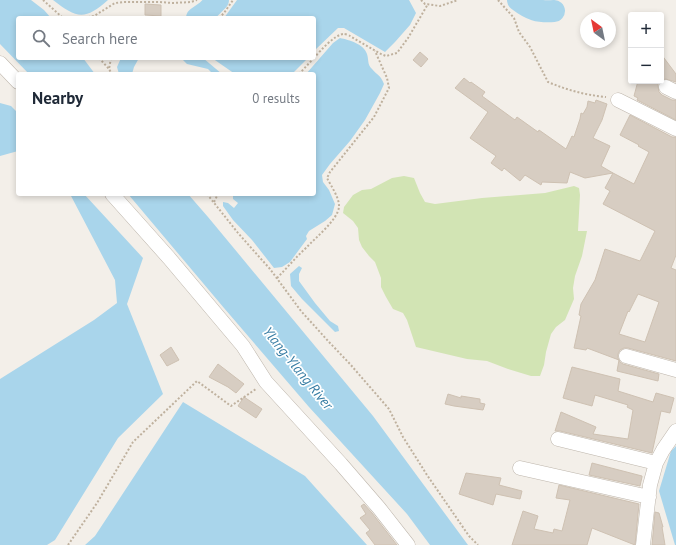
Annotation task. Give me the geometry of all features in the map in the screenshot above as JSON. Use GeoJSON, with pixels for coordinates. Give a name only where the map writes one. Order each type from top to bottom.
{"type":"FeatureCollection","features":[{"type":"Feature","properties":{"kind":"street"},"geometry":{"type":"LineString","coordinates":[[0,63],[16,80]]}},
{"type":"Feature","properties":{"kind":"street"},"geometry":{"type":"LineString","coordinates":[[618,100],[676,129]]}},
{"type":"Feature","properties":{"kind":"street"},"geometry":{"type":"LineString","coordinates":[[114,196],[169,258],[243,346],[266,382],[380,508],[408,545]]}},
{"type":"Feature","properties":{"kind":"street"},"geometry":{"type":"LineString","coordinates":[[626,356],[676,370]]}},
{"type":"Feature","properties":{"kind":"street"},"geometry":{"type":"LineString","coordinates":[[643,545],[650,485],[656,463],[676,431]]}},
{"type":"Feature","properties":{"kind":"street"},"geometry":{"type":"LineString","coordinates":[[558,439],[656,463]]}},
{"type":"Feature","properties":{"kind":"street"},"geometry":{"type":"LineString","coordinates":[[520,468],[649,497]]}},
{"type":"Feature","properties":{"kind":"path"},"geometry":{"type":"LineString","coordinates":[[43,0],[61,16]]}},
{"type":"Feature","properties":{"kind":"path"},"geometry":{"type":"LineString","coordinates":[[94,16],[115,3],[126,1],[173,3],[191,2],[197,0]]}},
{"type":"Feature","properties":{"kind":"path"},"geometry":{"type":"LineString","coordinates":[[221,16],[233,0]]}},
{"type":"Feature","properties":{"kind":"path"},"geometry":{"type":"LineString","coordinates":[[421,0],[424,4],[440,6],[458,0]]}},
{"type":"Feature","properties":{"kind":"path"},"geometry":{"type":"LineString","coordinates":[[498,0],[514,18],[519,32],[530,47],[548,82],[591,96],[610,97],[618,100]]}},
{"type":"Feature","properties":{"kind":"path"},"geometry":{"type":"LineString","coordinates":[[316,56],[338,35],[345,33],[386,56],[397,53],[408,38],[428,4]]}},
{"type":"Feature","properties":{"kind":"path"},"geometry":{"type":"LineString","coordinates":[[277,278],[292,264],[306,247],[324,231],[336,216],[339,207],[337,197],[327,178],[330,172],[374,117],[388,88],[387,78],[375,51]]}},
{"type":"Feature","properties":{"kind":"path"},"geometry":{"type":"LineString","coordinates":[[101,60],[111,72]]}},
{"type":"Feature","properties":{"kind":"path"},"geometry":{"type":"LineString","coordinates":[[109,69],[111,60]]}},
{"type":"Feature","properties":{"kind":"path"},"geometry":{"type":"LineString","coordinates":[[301,72],[312,60]]}},
{"type":"Feature","properties":{"kind":"path"},"geometry":{"type":"LineString","coordinates":[[209,196],[277,278],[301,311],[355,369],[389,409],[403,437],[427,475],[469,536],[478,545]]}},
{"type":"Feature","properties":{"kind":"path"},"geometry":{"type":"LineString","coordinates":[[214,202],[217,196]]}},
{"type":"Feature","properties":{"kind":"path"},"geometry":{"type":"LineString","coordinates":[[68,545],[97,503],[133,442],[197,381],[231,406],[266,382]]}},
{"type":"Feature","properties":{"kind":"green space"},"geometry":{"type":"Polygon","coordinates":[[[404,176],[414,178],[425,202],[435,204],[482,198],[545,193],[574,186],[579,188],[578,231],[587,231],[582,256],[575,276],[573,288],[574,299],[565,320],[556,327],[551,334],[540,376],[531,376],[487,361],[467,359],[416,347],[407,320],[403,313],[393,309],[381,287],[381,278],[375,262],[362,247],[359,240],[358,228],[353,221],[343,213],[344,207],[353,195],[362,190],[371,189],[392,178],[404,176]]]}},
{"type":"Feature","properties":{"kind":"water"},"geometry":{"type":"Polygon","coordinates":[[[0,0],[31,0],[49,16],[16,16],[16,60],[84,60],[94,72],[27,72],[0,44],[0,0]]]}},
{"type":"Feature","properties":{"kind":"water"},"geometry":{"type":"Polygon","coordinates":[[[53,0],[108,0],[93,11],[80,15],[68,11],[53,0]]]}},
{"type":"Feature","properties":{"kind":"water"},"geometry":{"type":"Polygon","coordinates":[[[237,0],[409,0],[416,13],[410,25],[385,52],[344,28],[338,28],[316,49],[316,16],[225,16],[237,0]]]}},
{"type":"Feature","properties":{"kind":"water"},"geometry":{"type":"Polygon","coordinates":[[[340,38],[360,45],[367,54],[369,65],[384,84],[365,120],[322,175],[323,182],[329,190],[335,204],[332,215],[309,231],[306,236],[307,239],[290,262],[282,267],[274,268],[252,240],[233,220],[223,206],[223,202],[228,203],[234,208],[238,203],[233,199],[233,196],[316,196],[316,72],[308,72],[333,43],[340,38]]]}},
{"type":"Feature","properties":{"kind":"water"},"geometry":{"type":"Polygon","coordinates":[[[120,60],[138,60],[133,72],[118,72],[117,67],[120,60]]]}},
{"type":"Feature","properties":{"kind":"water"},"geometry":{"type":"Polygon","coordinates":[[[183,60],[205,60],[220,72],[211,72],[208,69],[187,64],[183,60]]]}},
{"type":"Feature","properties":{"kind":"water"},"geometry":{"type":"Polygon","coordinates":[[[215,60],[306,60],[294,72],[232,72],[215,60]]]}},
{"type":"Feature","properties":{"kind":"water"},"geometry":{"type":"Polygon","coordinates":[[[0,103],[11,106],[16,111],[16,152],[0,156],[0,103]]]}},
{"type":"Feature","properties":{"kind":"water"},"geometry":{"type":"Polygon","coordinates":[[[71,196],[86,196],[143,258],[127,304],[163,394],[118,438],[55,540],[47,545],[0,545],[0,379],[94,320],[117,303],[115,280],[71,196]]]}},
{"type":"Feature","properties":{"kind":"water","name":"Ylang-Ylang River"},"geometry":{"type":"Polygon","coordinates":[[[130,196],[190,196],[373,416],[468,545],[430,545],[407,514],[309,407],[130,196]]]}},
{"type":"Feature","properties":{"kind":"water"},"geometry":{"type":"Polygon","coordinates":[[[299,266],[302,268],[299,274],[299,281],[330,321],[338,326],[339,331],[335,332],[291,286],[290,274],[299,266]]]}},
{"type":"Feature","properties":{"kind":"water"},"geometry":{"type":"Polygon","coordinates":[[[183,402],[305,476],[367,545],[85,545],[95,536],[183,402]]]}},
{"type":"Feature","properties":{"kind":"water"},"geometry":{"type":"Polygon","coordinates":[[[676,446],[675,545],[659,491],[671,451],[676,446]]]}},
{"type":"Feature","properties":{"kind":"building"},"geometry":{"type":"Polygon","coordinates":[[[145,4],[161,5],[161,16],[145,15],[145,4]]]}},
{"type":"Feature","properties":{"kind":"building"},"geometry":{"type":"Polygon","coordinates":[[[420,52],[428,59],[421,67],[413,60],[420,52]]]}},
{"type":"Feature","properties":{"kind":"building"},"geometry":{"type":"Polygon","coordinates":[[[664,58],[676,74],[676,82],[664,79],[664,58]]]}},
{"type":"Feature","properties":{"kind":"building"},"geometry":{"type":"Polygon","coordinates":[[[464,78],[485,92],[482,96],[515,120],[517,117],[566,149],[572,136],[574,137],[581,113],[583,114],[587,107],[588,101],[595,103],[596,100],[607,104],[602,120],[593,138],[610,146],[601,166],[613,173],[585,178],[570,172],[567,183],[542,182],[541,185],[525,175],[520,181],[504,168],[502,171],[491,163],[496,156],[470,138],[488,112],[455,88],[464,78]]]}},
{"type":"Feature","properties":{"kind":"building"},"geometry":{"type":"Polygon","coordinates":[[[637,84],[658,84],[659,92],[662,95],[672,100],[676,100],[676,120],[637,100],[638,98],[634,96],[637,84]]]}},
{"type":"Feature","properties":{"kind":"building"},"geometry":{"type":"Polygon","coordinates":[[[630,115],[672,137],[676,137],[676,255],[671,268],[676,270],[676,361],[628,348],[620,350],[619,360],[587,348],[586,350],[574,348],[581,316],[579,315],[581,304],[595,280],[605,249],[640,261],[655,231],[603,204],[610,191],[605,188],[613,173],[634,184],[649,152],[620,135],[630,115]],[[638,294],[629,312],[628,311],[619,334],[645,342],[659,302],[638,294]]]}},
{"type":"Feature","properties":{"kind":"building"},"geometry":{"type":"Polygon","coordinates":[[[171,347],[179,360],[167,366],[160,355],[171,347]]]}},
{"type":"Feature","properties":{"kind":"building"},"geometry":{"type":"Polygon","coordinates":[[[619,360],[623,364],[659,374],[658,381],[617,371],[619,360]]]}},
{"type":"Feature","properties":{"kind":"building"},"geometry":{"type":"Polygon","coordinates":[[[218,364],[244,384],[236,393],[209,377],[218,364]]]}},
{"type":"Feature","properties":{"kind":"building"},"geometry":{"type":"Polygon","coordinates":[[[572,367],[620,379],[618,391],[653,402],[656,393],[674,398],[670,413],[661,411],[652,453],[555,431],[561,412],[596,427],[593,434],[628,439],[633,410],[627,407],[628,405],[595,395],[592,406],[563,398],[572,367]]]}},
{"type":"Feature","properties":{"kind":"building"},"geometry":{"type":"Polygon","coordinates":[[[448,394],[461,398],[461,396],[480,399],[480,403],[485,404],[483,410],[445,404],[448,394]]]}},
{"type":"Feature","properties":{"kind":"building"},"geometry":{"type":"Polygon","coordinates":[[[244,397],[262,409],[256,418],[238,406],[244,397]]]}},
{"type":"Feature","properties":{"kind":"building"},"geometry":{"type":"Polygon","coordinates":[[[592,463],[642,476],[640,486],[589,475],[592,463]]]}},
{"type":"Feature","properties":{"kind":"building"},"geometry":{"type":"Polygon","coordinates":[[[466,473],[501,478],[499,485],[522,491],[520,499],[496,494],[493,505],[459,494],[466,473]]]}},
{"type":"Feature","properties":{"kind":"building"},"geometry":{"type":"Polygon","coordinates":[[[559,485],[639,504],[635,545],[592,528],[587,545],[512,545],[523,511],[538,516],[534,529],[553,533],[554,529],[562,531],[570,500],[556,498],[559,485]]]}},
{"type":"Feature","properties":{"kind":"building"},"geometry":{"type":"Polygon","coordinates":[[[364,504],[397,545],[375,545],[366,533],[370,530],[360,518],[366,514],[361,506],[364,504]]]}},
{"type":"Feature","properties":{"kind":"building"},"geometry":{"type":"Polygon","coordinates":[[[655,512],[659,513],[663,527],[665,545],[652,545],[655,512]]]}},
{"type":"Feature","properties":{"kind":"waterway"},"geometry":{"type":"LineString","coordinates":[[200,16],[218,0]]}},
{"type":"Feature","properties":{"kind":"waterway"},"geometry":{"type":"LineString","coordinates":[[518,0],[535,10],[554,11]]}}]}
